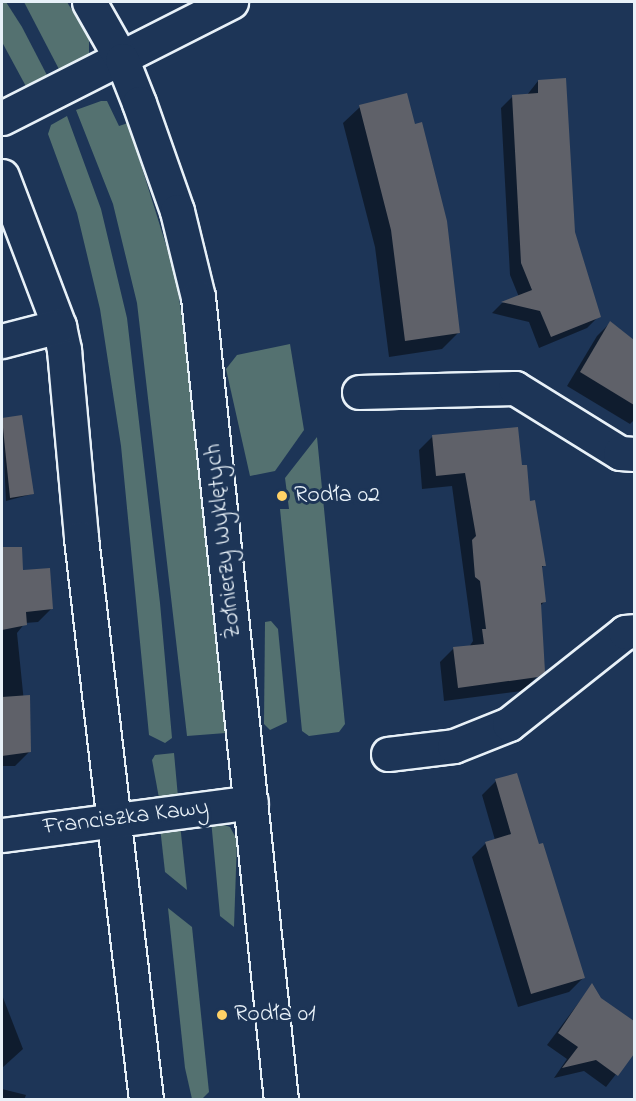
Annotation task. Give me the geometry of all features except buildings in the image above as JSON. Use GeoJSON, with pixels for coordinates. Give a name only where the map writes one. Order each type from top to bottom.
{"type":"FeatureCollection","features":[{"type":"Feature","properties":{"kind":"street","name":"Żołnierzy Wyklętych"},"geometry":{"type":"LineString","coordinates":[[88,2],[122,60],[177,211],[198,297],[281,1100]]}},
{"type":"Feature","properties":{"kind":"street"},"geometry":{"type":"LineString","coordinates":[[2,118],[122,60],[231,2]]}},
{"type":"Feature","properties":{"kind":"street"},"geometry":{"type":"LineString","coordinates":[[2,176],[59,326],[146,1100]]}},
{"type":"Feature","properties":{"kind":"street"},"geometry":{"type":"LineString","coordinates":[[2,340],[59,326]]}},
{"type":"Feature","properties":{"kind":"street"},"geometry":{"type":"LineString","coordinates":[[359,392],[515,388],[620,453],[634,454]]}},
{"type":"Feature","properties":{"kind":"street"},"geometry":{"type":"LineString","coordinates":[[388,754],[454,746],[509,724],[625,632],[634,631]]}},
{"type":"Feature","properties":{"kind":"street","name":"Franciszka Kawy"},"geometry":{"type":"LineString","coordinates":[[2,835],[251,802]]}},
{"type":"Feature","properties":{"kind":"green space"},"geometry":{"type":"Polygon","coordinates":[[[2,2],[6,2],[22,27],[50,81],[29,92],[2,42],[2,2]]]}},
{"type":"Feature","properties":{"kind":"green space"},"geometry":{"type":"Polygon","coordinates":[[[24,2],[67,2],[89,38],[89,56],[81,65],[62,75],[24,2]]]}},
{"type":"Feature","properties":{"kind":"green space"},"geometry":{"type":"Polygon","coordinates":[[[107,101],[119,126],[128,123],[176,277],[188,360],[226,733],[187,736],[137,303],[113,204],[76,110],[107,101]]]}},
{"type":"Feature","properties":{"kind":"green space"},"geometry":{"type":"Polygon","coordinates":[[[67,116],[101,209],[127,318],[160,603],[172,738],[165,743],[149,735],[121,446],[100,309],[77,213],[48,134],[51,125],[67,116]]]}},
{"type":"Feature","properties":{"kind":"green space"},"geometry":{"type":"Polygon","coordinates":[[[290,344],[304,430],[275,471],[250,476],[226,369],[237,355],[290,344]]]}},
{"type":"Feature","properties":{"kind":"green space"},"geometry":{"type":"Polygon","coordinates":[[[317,437],[345,724],[339,732],[309,736],[302,731],[280,509],[289,509],[285,478],[317,437]]]}},
{"type":"Feature","properties":{"kind":"green space"},"geometry":{"type":"Polygon","coordinates":[[[271,621],[278,629],[287,722],[270,730],[264,724],[265,622],[271,621]]]}},
{"type":"Feature","properties":{"kind":"green space"},"geometry":{"type":"Polygon","coordinates":[[[174,753],[178,797],[159,798],[152,760],[155,755],[174,753]]]}},
{"type":"Feature","properties":{"kind":"green space"},"geometry":{"type":"Polygon","coordinates":[[[211,820],[230,827],[237,840],[234,927],[220,916],[211,820]]]}},
{"type":"Feature","properties":{"kind":"green space"},"geometry":{"type":"Polygon","coordinates":[[[180,824],[187,890],[165,872],[160,827],[180,824]]]}},
{"type":"Feature","properties":{"kind":"green space"},"geometry":{"type":"Polygon","coordinates":[[[168,908],[192,927],[209,1092],[202,1099],[192,1099],[185,1068],[168,908]]]}},
{"type":"Feature","properties":{"kind":"place","name":"Rodła 02"},"geometry":{"type":"Point","coordinates":[282,496]}},
{"type":"Feature","properties":{"kind":"place","name":"Rodła 01"},"geometry":{"type":"Point","coordinates":[222,1015]}}]}
